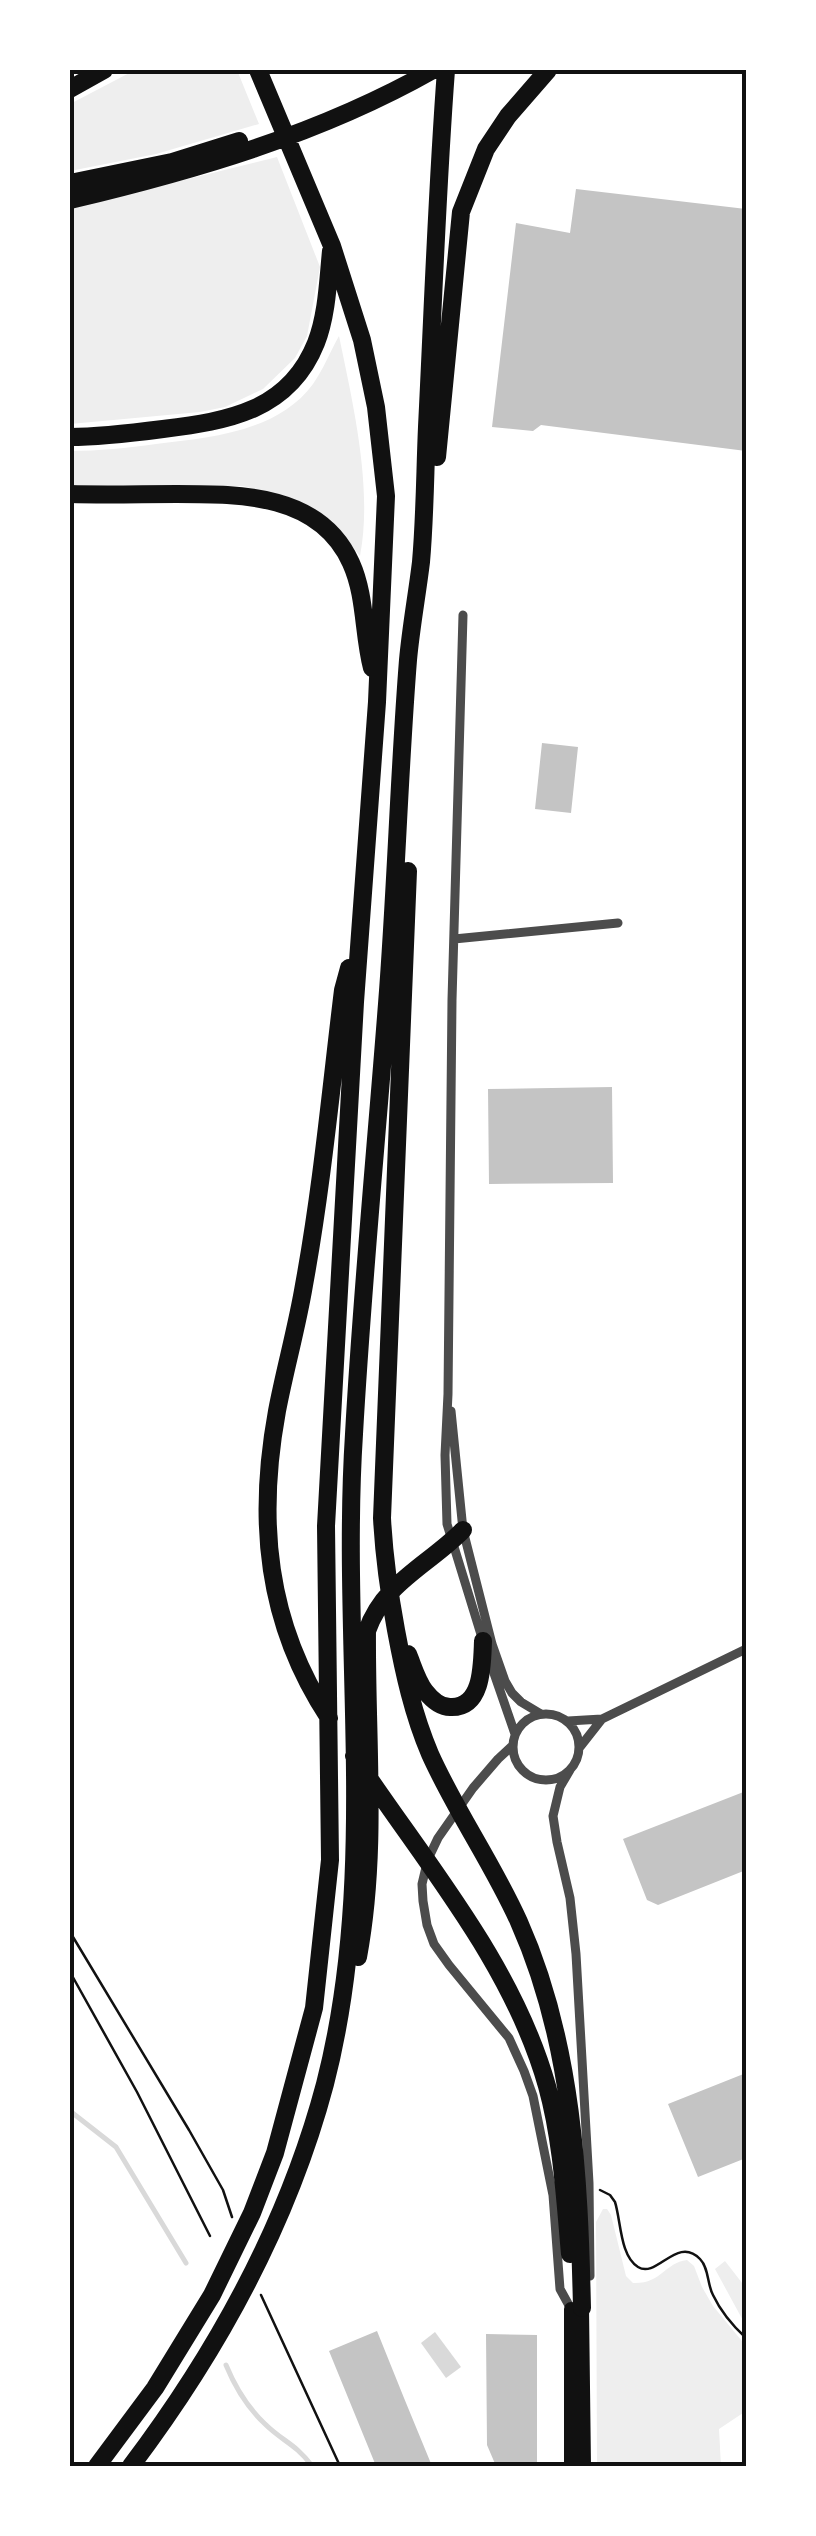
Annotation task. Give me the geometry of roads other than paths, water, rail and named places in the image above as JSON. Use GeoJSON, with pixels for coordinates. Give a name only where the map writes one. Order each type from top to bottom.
{"type":"FeatureCollection","features":[{"type":"Feature","properties":{"kind":"highway"},"geometry":{"type":"LineString","coordinates":[[70,90],[104,70]]}},
{"type":"Feature","properties":{"kind":"highway"},"geometry":{"type":"LineString","coordinates":[[97,2466],[155,2388],[212,2295],[252,2214],[275,2153],[314,2008],[330,1860],[326,1526],[378,692],[386,496],[376,407],[362,340],[332,246],[258,70]]}},
{"type":"Feature","properties":{"kind":"highway"},"geometry":{"type":"LineString","coordinates":[[70,183],[172,169],[353,98],[410,70]]}},
{"type":"Feature","properties":{"kind":"highway"},"geometry":{"type":"LineString","coordinates":[[70,200],[277,142],[433,70]]}},
{"type":"Feature","properties":{"kind":"highway"},"geometry":{"type":"LineString","coordinates":[[446,70],[396,1141],[382,1518],[384,1560],[410,1699],[445,1784],[519,1922],[556,2035],[567,2088],[580,2220],[576,2309]]}},
{"type":"Feature","properties":{"kind":"highway"},"geometry":{"type":"LineString","coordinates":[[341,2013],[349,1949],[356,1792],[351,1562],[353,1441],[388,998],[408,656],[432,509],[460,212],[486,149],[508,116],[548,70]]}},
{"type":"Feature","properties":{"kind":"highway"},"geometry":{"type":"LineString","coordinates":[[70,436],[116,435],[200,424],[236,417],[267,402],[299,375],[315,345],[332,246]]}},
{"type":"Feature","properties":{"kind":"highway"},"geometry":{"type":"LineString","coordinates":[[70,494],[244,496],[277,502],[311,518],[343,547],[353,567],[378,692]]}},
{"type":"Feature","properties":{"kind":"highway"},"geometry":{"type":"LineString","coordinates":[[362,916],[343,990],[304,1285],[276,1413],[266,1500],[267,1538],[277,1601],[296,1660],[314,1696],[490,1956],[523,2018],[548,2090],[558,2139],[576,2309]]}},
{"type":"Feature","properties":{"kind":"highway"},"geometry":{"type":"LineString","coordinates":[[131,2466],[205,2358],[271,2236],[311,2131],[364,1928],[369,1832],[367,1631],[378,1606],[395,1587],[457,1535]]}},
{"type":"Feature","properties":{"kind":"highway"},"geometry":{"type":"LineString","coordinates":[[396,1631],[425,1691],[444,1706],[456,1708],[467,1703],[487,1657]]}},
{"type":"Feature","properties":{"kind":"main road"},"geometry":{"type":"LineString","coordinates":[[571,2466],[576,2309]]}},
{"type":"Feature","properties":{"kind":"main road"},"geometry":{"type":"LineString","coordinates":[[576,2309],[584,2466]]}},
{"type":"Feature","properties":{"kind":"street"},"geometry":{"type":"LineString","coordinates":[[463,615],[454,939],[447,1524],[457,1535],[483,1614],[487,1657],[521,1702],[540,1714],[560,1716],[568,1722],[580,1748],[560,1787],[553,1816],[574,1934],[589,2187],[590,2285],[576,2309],[560,2289],[553,2195],[533,2096],[524,2071],[509,2038],[434,1944],[424,1902],[422,1884],[438,1838],[473,1788],[512,1746]]}},
{"type":"Feature","properties":{"kind":"street"},"geometry":{"type":"LineString","coordinates":[[454,939],[618,923]]}},
{"type":"Feature","properties":{"kind":"street"},"geometry":{"type":"LineString","coordinates":[[448,1394],[455,1438],[457,1535],[487,1657],[515,1734]]}},
{"type":"Feature","properties":{"kind":"street"},"geometry":{"type":"LineString","coordinates":[[568,1722],[602,1719],[746,1649]]}},
{"type":"Feature","properties":{"kind":"street"},"geometry":{"type":"LineString","coordinates":[[540,1714],[521,1724],[515,1734],[512,1746],[519,1768],[538,1780],[561,1777],[570,1770]]}},
{"type":"Feature","properties":{"kind":"street"},"geometry":{"type":"LineString","coordinates":[[580,1748],[602,1719]]}},
{"type":"Feature","properties":{"kind":"waterway"},"geometry":{"type":"LineString","coordinates":[[70,2111],[116,2147],[186,2263]]}},
{"type":"Feature","properties":{"kind":"waterway"},"geometry":{"type":"LineString","coordinates":[[226,2365],[253,2411],[312,2466]]}}]}
